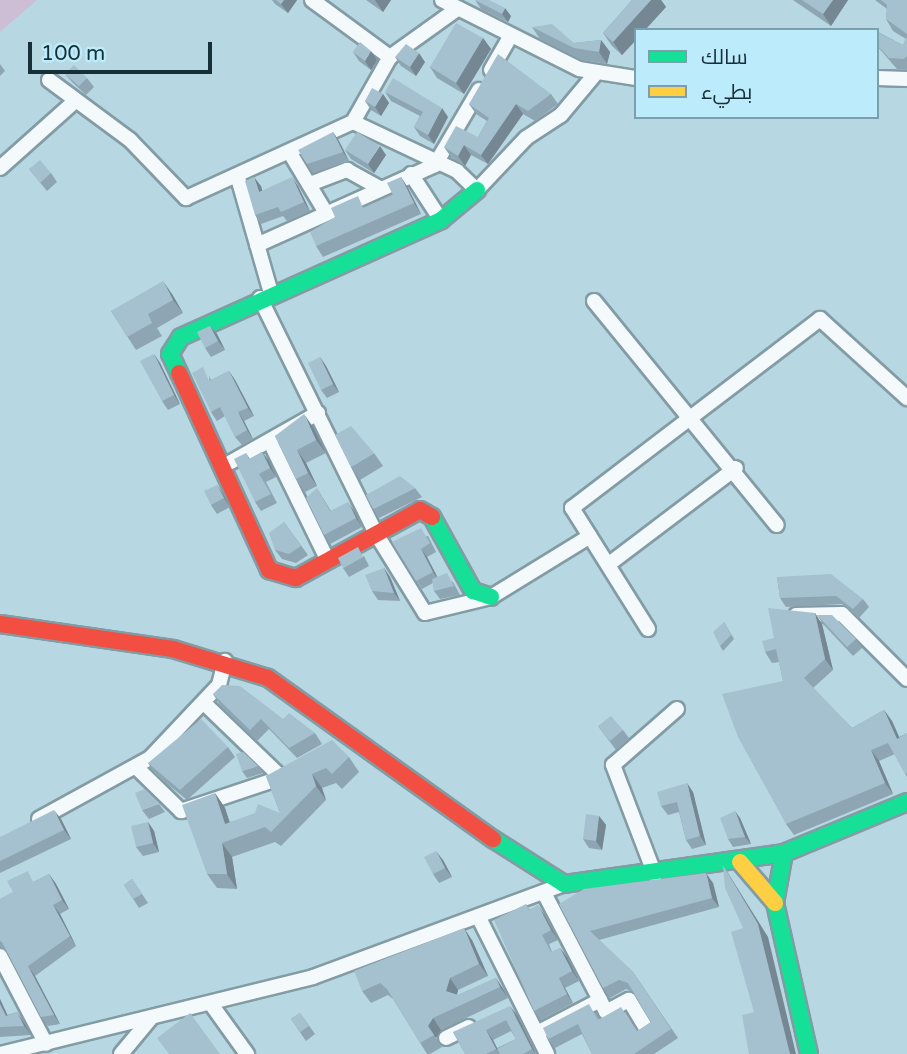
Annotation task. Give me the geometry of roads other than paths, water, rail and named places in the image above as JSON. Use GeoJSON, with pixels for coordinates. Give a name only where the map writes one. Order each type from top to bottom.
{"type":"FeatureCollection","features":[{"type":"Feature","properties":{"kind":"main road"},"geometry":{"type":"LineString","coordinates":[[477,190],[441,220],[265,296],[181,337],[170,354],[269,570],[296,578],[414,512],[430,514],[473,591],[491,597]]}},
{"type":"Feature","properties":{"kind":"main road"},"geometry":{"type":"LineString","coordinates":[[0,625],[225,661],[296,694],[516,856],[564,884],[655,875],[784,853],[907,802]]}},
{"type":"Feature","properties":{"kind":"main road"},"geometry":{"type":"LineString","coordinates":[[784,853],[775,902],[809,1054]]}},
{"type":"Feature","properties":{"kind":"main road"},"geometry":{"type":"LineString","coordinates":[[740,862],[775,902]]}},
{"type":"Feature","properties":{"kind":"street"},"geometry":{"type":"LineString","coordinates":[[312,0],[390,57]]}},
{"type":"Feature","properties":{"kind":"street"},"geometry":{"type":"LineString","coordinates":[[442,0],[510,37],[597,72],[634,78]]}},
{"type":"Feature","properties":{"kind":"street"},"geometry":{"type":"LineString","coordinates":[[49,80],[73,103],[130,140],[183,197],[238,178],[353,122],[390,57],[457,9]]}},
{"type":"Feature","properties":{"kind":"street"},"geometry":{"type":"LineString","coordinates":[[257,245],[435,165],[510,37]]}},
{"type":"Feature","properties":{"kind":"street"},"geometry":{"type":"LineString","coordinates":[[353,122],[435,165],[457,171],[477,190],[526,138],[561,115],[597,72]]}},
{"type":"Feature","properties":{"kind":"street"},"geometry":{"type":"LineString","coordinates":[[879,78],[907,79]]}},
{"type":"Feature","properties":{"kind":"street"},"geometry":{"type":"LineString","coordinates":[[0,168],[73,103]]}},
{"type":"Feature","properties":{"kind":"street"},"geometry":{"type":"LineString","coordinates":[[290,153],[326,213]]}},
{"type":"Feature","properties":{"kind":"street"},"geometry":{"type":"LineString","coordinates":[[310,184],[347,170],[379,188]]}},
{"type":"Feature","properties":{"kind":"street"},"geometry":{"type":"LineString","coordinates":[[411,174],[441,220]]}},
{"type":"Feature","properties":{"kind":"street"},"geometry":{"type":"LineString","coordinates":[[238,178],[257,245],[265,296],[375,532],[425,613],[491,597],[590,536]]}},
{"type":"Feature","properties":{"kind":"street"},"geometry":{"type":"LineString","coordinates":[[594,301],[692,414],[736,468],[777,525]]}},
{"type":"Feature","properties":{"kind":"street"},"geometry":{"type":"LineString","coordinates":[[648,629],[572,508],[820,319],[907,398]]}},
{"type":"Feature","properties":{"kind":"street"},"geometry":{"type":"LineString","coordinates":[[223,467],[318,413]]}},
{"type":"Feature","properties":{"kind":"street"},"geometry":{"type":"LineString","coordinates":[[270,442],[327,559]]}},
{"type":"Feature","properties":{"kind":"street"},"geometry":{"type":"LineString","coordinates":[[609,564],[736,468]]}},
{"type":"Feature","properties":{"kind":"street"},"geometry":{"type":"LineString","coordinates":[[791,615],[842,614],[907,679]]}},
{"type":"Feature","properties":{"kind":"street"},"geometry":{"type":"LineString","coordinates":[[20,829],[137,768],[219,685],[225,661]]}},
{"type":"Feature","properties":{"kind":"street"},"geometry":{"type":"LineString","coordinates":[[204,703],[282,778]]}},
{"type":"Feature","properties":{"kind":"street"},"geometry":{"type":"LineString","coordinates":[[655,875],[613,765],[677,709]]}},
{"type":"Feature","properties":{"kind":"street"},"geometry":{"type":"LineString","coordinates":[[333,750],[354,737]]}},
{"type":"Feature","properties":{"kind":"street"},"geometry":{"type":"LineString","coordinates":[[137,768],[181,811],[282,778],[303,767]]}},
{"type":"Feature","properties":{"kind":"street"},"geometry":{"type":"LineString","coordinates":[[0,1054],[211,1004],[392,953],[480,920],[564,884]]}},
{"type":"Feature","properties":{"kind":"street"},"geometry":{"type":"LineString","coordinates":[[544,893],[606,1013],[629,1000],[648,1032]]}},
{"type":"Feature","properties":{"kind":"street"},"geometry":{"type":"LineString","coordinates":[[480,920],[502,980],[515,1006],[537,1033],[547,1054]]}},
{"type":"Feature","properties":{"kind":"street"},"geometry":{"type":"LineString","coordinates":[[0,956],[46,1044]]}},
{"type":"Feature","properties":{"kind":"street"},"geometry":{"type":"LineString","coordinates":[[537,1033],[600,1000]]}},
{"type":"Feature","properties":{"kind":"street"},"geometry":{"type":"LineString","coordinates":[[211,1004],[247,1054]]}},
{"type":"Feature","properties":{"kind":"street"},"geometry":{"type":"LineString","coordinates":[[121,1054],[151,1018]]}},
{"type":"Feature","properties":{"kind":"street"},"geometry":{"type":"LineString","coordinates":[[446,1038],[484,1020]]}}]}
